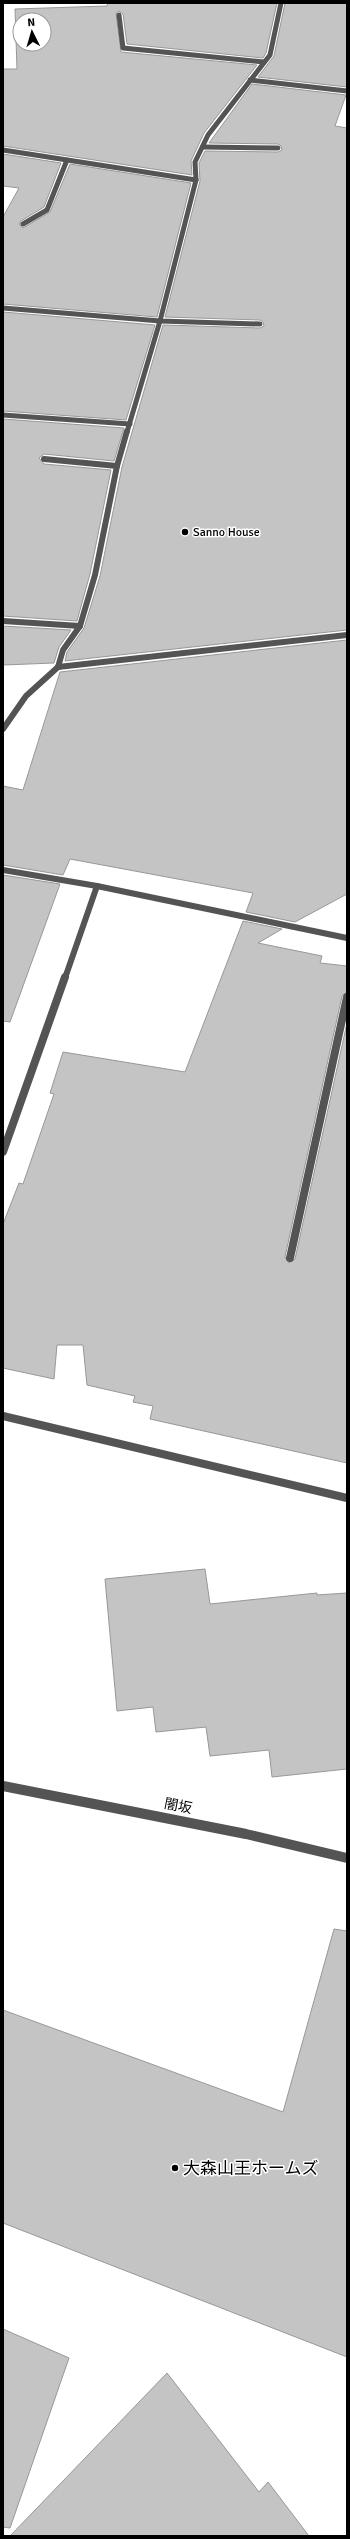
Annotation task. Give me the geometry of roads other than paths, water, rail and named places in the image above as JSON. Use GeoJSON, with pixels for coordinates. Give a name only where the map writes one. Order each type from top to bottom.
{"type":"FeatureCollection","features":[{"type":"Feature","properties":{"kind":"street"},"geometry":{"type":"LineString","coordinates":[[3,729],[26,696],[58,667],[63,650],[80,626],[95,575],[117,466],[160,321],[196,180],[195,162],[208,135],[270,55],[281,3]]}},
{"type":"Feature","properties":{"kind":"street"},"geometry":{"type":"LineString","coordinates":[[119,15],[122,48],[264,62]]}},
{"type":"Feature","properties":{"kind":"street"},"geometry":{"type":"LineString","coordinates":[[250,80],[347,91]]}},
{"type":"Feature","properties":{"kind":"street"},"geometry":{"type":"LineString","coordinates":[[202,146],[278,148]]}},
{"type":"Feature","properties":{"kind":"street"},"geometry":{"type":"LineString","coordinates":[[3,150],[196,180]]}},
{"type":"Feature","properties":{"kind":"street"},"geometry":{"type":"LineString","coordinates":[[24,224],[47,210],[67,160]]}},
{"type":"Feature","properties":{"kind":"street"},"geometry":{"type":"LineString","coordinates":[[3,308],[160,321],[260,324]]}},
{"type":"Feature","properties":{"kind":"street"},"geometry":{"type":"LineString","coordinates":[[3,415],[130,424]]}},
{"type":"Feature","properties":{"kind":"street"},"geometry":{"type":"LineString","coordinates":[[44,459],[117,466]]}},
{"type":"Feature","properties":{"kind":"street"},"geometry":{"type":"LineString","coordinates":[[3,621],[80,626]]}},
{"type":"Feature","properties":{"kind":"street"},"geometry":{"type":"LineString","coordinates":[[58,667],[347,635]]}},
{"type":"Feature","properties":{"kind":"street"},"geometry":{"type":"LineString","coordinates":[[3,870],[97,886],[347,938]]}},
{"type":"Feature","properties":{"kind":"street"},"geometry":{"type":"LineString","coordinates":[[3,1152],[97,886]]}},
{"type":"Feature","properties":{"kind":"street"},"geometry":{"type":"LineString","coordinates":[[290,1258],[347,997]]}},
{"type":"Feature","properties":{"kind":"street"},"geometry":{"type":"LineString","coordinates":[[3,1416],[347,1498]]}},
{"type":"Feature","properties":{"kind":"street","name":"闇坂"},"geometry":{"type":"LineString","coordinates":[[3,1786],[246,1834],[347,1858]]}},
{"type":"Feature","properties":{"kind":"place","name":"Sanno House"},"geometry":{"type":"Point","coordinates":[185,532]}},
{"type":"Feature","properties":{"kind":"place","name":"大森山王ホームズ"},"geometry":{"type":"Point","coordinates":[175,2168]}}]}
